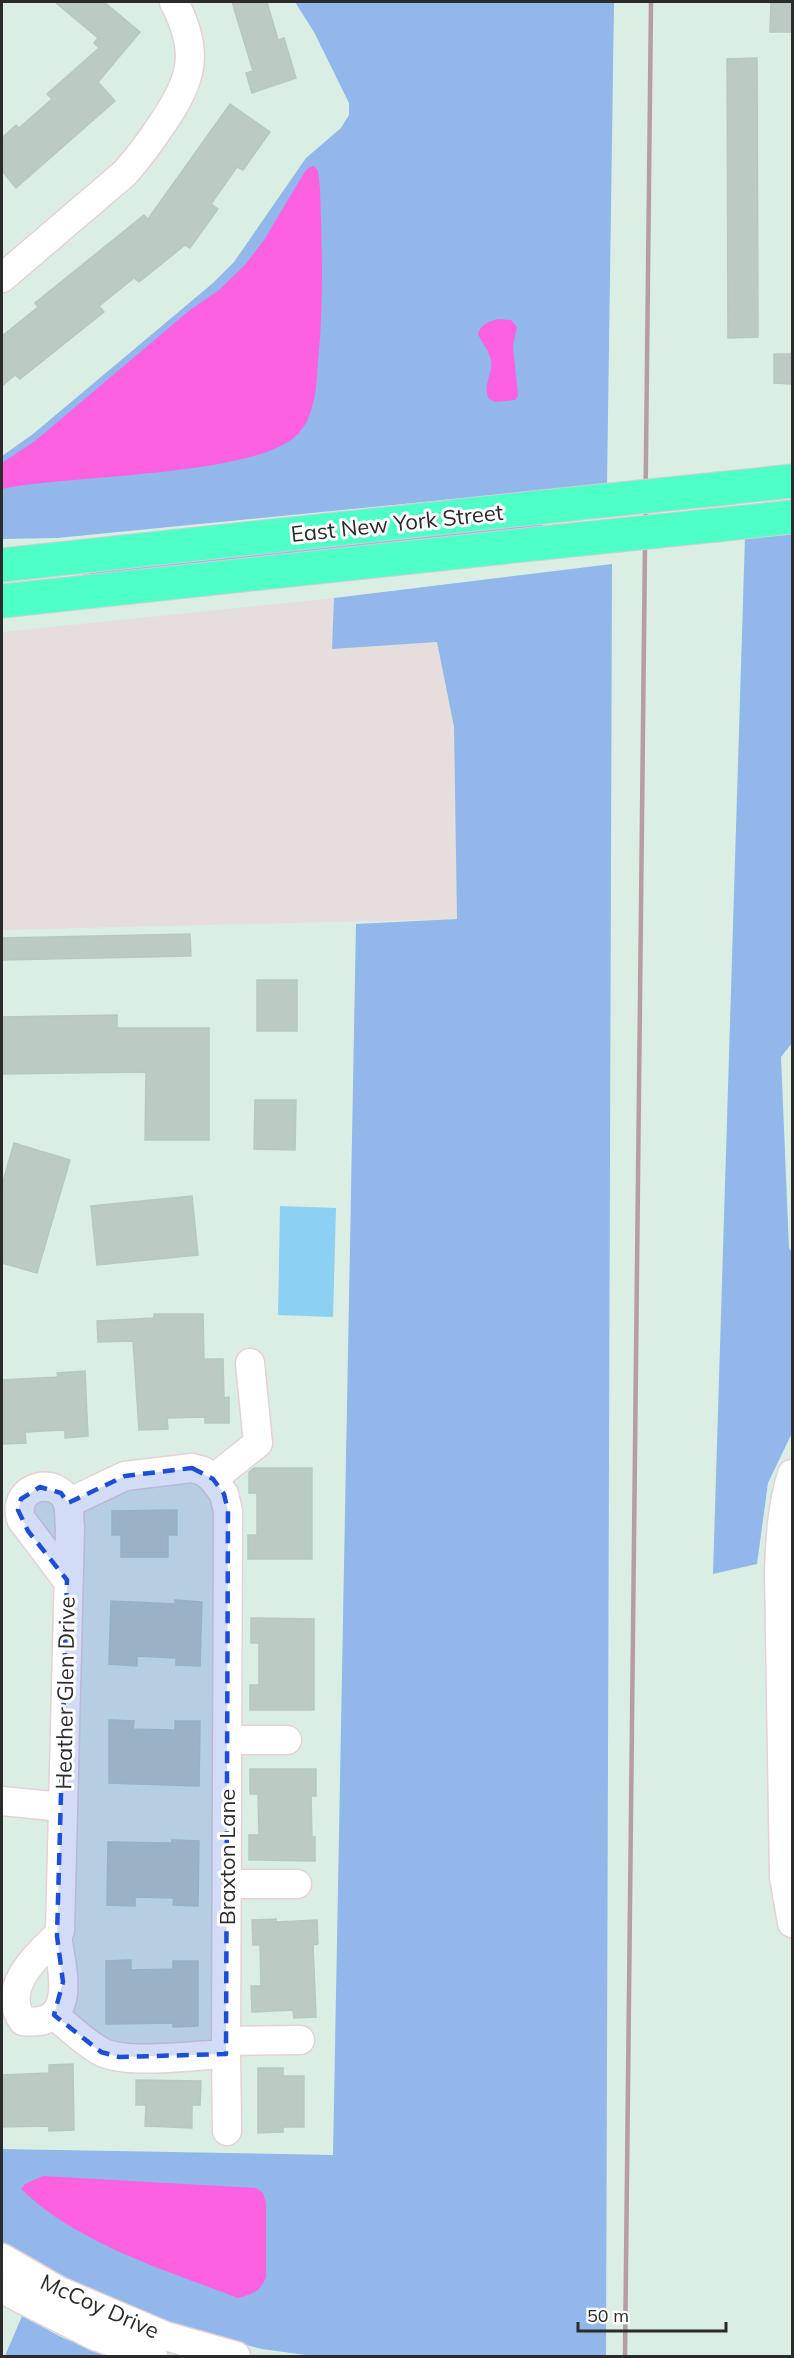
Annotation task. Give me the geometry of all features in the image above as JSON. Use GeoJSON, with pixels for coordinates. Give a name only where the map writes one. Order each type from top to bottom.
{"type":"FeatureCollection","features":[{"type":"Feature","properties":{"kind":"main road","name":"East New York Street"},"geometry":{"type":"LineString","coordinates":[[2,565],[792,481]]}},
{"type":"Feature","properties":{"kind":"main road","name":"East New York Street"},"geometry":{"type":"LineString","coordinates":[[2,601],[792,517]]}},
{"type":"Feature","properties":{"kind":"street"},"geometry":{"type":"LineString","coordinates":[[2,278],[125,173],[143,153],[178,101],[190,68],[190,51],[186,31],[174,2]]}},
{"type":"Feature","properties":{"kind":"street"},"geometry":{"type":"LineString","coordinates":[[68,1503],[125,1476],[192,1468],[203,1471],[213,1479],[258,1443],[250,1363]]}},
{"type":"Feature","properties":{"kind":"street"},"geometry":{"type":"LineString","coordinates":[[792,1474],[781,1534],[786,1682],[784,1877],[792,1923]]}},
{"type":"Feature","properties":{"kind":"street","name":"Braxton Lane"},"geometry":{"type":"LineString","coordinates":[[213,1479],[224,1494],[228,1511],[227,2131]]}},
{"type":"Feature","properties":{"kind":"street","name":"Heather Glen Drive"},"geometry":{"type":"LineString","coordinates":[[54,2015],[63,1997],[57,1936],[60,1931],[70,1528],[68,1503],[61,1493],[51,1487],[40,1487],[28,1492],[21,1499],[18,1510],[28,1531],[67,1580]]}},
{"type":"Feature","properties":{"kind":"street"},"geometry":{"type":"LineString","coordinates":[[228,1740],[287,1740]]}},
{"type":"Feature","properties":{"kind":"street","name":"Heather Glen Drive"},"geometry":{"type":"LineString","coordinates":[[2,1801],[63,1807]]}},
{"type":"Feature","properties":{"kind":"street"},"geometry":{"type":"LineString","coordinates":[[227,1884],[297,1884]]}},
{"type":"Feature","properties":{"kind":"street"},"geometry":{"type":"LineString","coordinates":[[57,1936],[15,1978],[10,1990],[8,2014],[23,2021],[33,2022],[44,2021],[54,2015],[101,2052],[119,2057],[139,2058],[300,2040]]}},
{"type":"Feature","properties":{"kind":"street","name":"McCoy Drive"},"geometry":{"type":"LineString","coordinates":[[2,2258],[59,2291],[165,2336],[236,2356]]}},
{"type":"Feature","properties":{"kind":"street","name":"McCoy Drive"},"geometry":{"type":"LineString","coordinates":[[2,2289],[94,2336],[153,2356]]}},
{"type":"Feature","properties":{"kind":"highlighted area"},"geometry":{"type":"Polygon","coordinates":[[[192,1468],[213,1479],[224,1494],[228,1511],[226,2054],[119,2057],[101,2052],[54,2015],[63,1982],[57,1936],[67,1580],[28,1531],[18,1510],[21,1499],[40,1487],[61,1493],[68,1503],[125,1476],[192,1468]]]}},
{"type":"Feature","properties":{"kind":"shaded area"},"geometry":{"type":"Polygon","coordinates":[[[295,2],[614,2],[607,484],[57,538],[2,539],[2,456],[33,434],[213,283],[234,262],[306,158],[341,128],[349,115],[349,103],[314,32],[295,2]]]}},
{"type":"Feature","properties":{"kind":"shaded area"},"geometry":{"type":"Polygon","coordinates":[[[314,166],[318,171],[320,188],[322,275],[320,339],[313,405],[308,419],[298,434],[276,448],[243,459],[203,467],[31,484],[2,489],[2,463],[35,441],[190,310],[219,290],[245,265],[264,240],[304,173],[308,168],[314,166]]]}},
{"type":"Feature","properties":{"kind":"shaded area"},"geometry":{"type":"Polygon","coordinates":[[[498,319],[511,320],[517,327],[513,346],[518,396],[515,400],[496,402],[489,399],[487,394],[491,361],[478,334],[485,324],[498,319]]]}},
{"type":"Feature","properties":{"kind":"shaded area"},"geometry":{"type":"Polygon","coordinates":[[[543,519],[542,531],[41,583],[157,560],[543,519]]]}},
{"type":"Feature","properties":{"kind":"shaded area"},"geometry":{"type":"Polygon","coordinates":[[[792,530],[792,1043],[781,1057],[789,1248],[792,1252],[792,1433],[768,1483],[757,1564],[713,1574],[745,536],[792,530]]]}},
{"type":"Feature","properties":{"kind":"shaded area"},"geometry":{"type":"Polygon","coordinates":[[[612,564],[606,2356],[313,2356],[262,2349],[190,2331],[122,2308],[2,2246],[2,2149],[333,2155],[356,924],[457,919],[454,727],[437,642],[332,649],[334,598],[612,564]]]}},
{"type":"Feature","properties":{"kind":"shaded area"},"geometry":{"type":"Polygon","coordinates":[[[334,598],[332,649],[437,641],[454,727],[457,919],[2,930],[2,632],[334,598]]]}},
{"type":"Feature","properties":{"kind":"shaded area"},"geometry":{"type":"Polygon","coordinates":[[[280,1206],[336,1208],[333,1317],[278,1315],[280,1206]]]}},
{"type":"Feature","properties":{"kind":"shaded area"},"geometry":{"type":"Polygon","coordinates":[[[43,2176],[256,2188],[263,2193],[266,2203],[266,2277],[264,2282],[255,2292],[238,2298],[124,2254],[69,2225],[21,2189],[25,2184],[43,2176]]]}},
{"type":"Feature","properties":{"kind":"shaded area"},"geometry":{"type":"Polygon","coordinates":[[[22,2316],[63,2338],[110,2356],[5,2356],[22,2316]]]}},
{"type":"Feature","properties":{"kind":"building"},"geometry":{"type":"Polygon","coordinates":[[[55,2],[104,2],[140,32],[98,82],[115,101],[16,188],[2,171],[2,138],[16,125],[19,128],[52,99],[47,94],[99,48],[94,43],[98,38],[55,2]]]}},
{"type":"Feature","properties":{"kind":"building"},"geometry":{"type":"Polygon","coordinates":[[[232,2],[267,2],[278,40],[284,38],[296,78],[252,93],[246,73],[253,71],[232,2]]]}},
{"type":"Feature","properties":{"kind":"building"},"geometry":{"type":"Polygon","coordinates":[[[771,3],[792,3],[792,32],[770,32],[771,3]]]}},
{"type":"Feature","properties":{"kind":"building"},"geometry":{"type":"Polygon","coordinates":[[[757,58],[758,337],[728,338],[727,59],[757,58]]]}},
{"type":"Feature","properties":{"kind":"building"},"geometry":{"type":"Polygon","coordinates":[[[230,104],[270,132],[243,170],[237,167],[211,204],[218,209],[190,248],[185,245],[139,282],[134,278],[99,306],[104,312],[20,379],[15,375],[2,386],[2,336],[38,307],[35,303],[144,215],[148,219],[230,104]]]}},
{"type":"Feature","properties":{"kind":"building"},"geometry":{"type":"Polygon","coordinates":[[[774,354],[792,354],[792,384],[774,383],[774,354]]]}},
{"type":"Feature","properties":{"kind":"building"},"geometry":{"type":"Polygon","coordinates":[[[190,934],[191,956],[2,960],[2,938],[190,934]]]}},
{"type":"Feature","properties":{"kind":"building"},"geometry":{"type":"Polygon","coordinates":[[[257,980],[297,980],[297,1031],[257,1031],[257,980]]]}},
{"type":"Feature","properties":{"kind":"building"},"geometry":{"type":"Polygon","coordinates":[[[117,1015],[117,1028],[209,1028],[209,1140],[145,1140],[146,1072],[2,1074],[2,1017],[117,1015]]]}},
{"type":"Feature","properties":{"kind":"building"},"geometry":{"type":"Polygon","coordinates":[[[255,1100],[296,1100],[295,1150],[254,1149],[255,1100]]]}},
{"type":"Feature","properties":{"kind":"building"},"geometry":{"type":"Polygon","coordinates":[[[14,1143],[70,1160],[37,1273],[2,1263],[2,1185],[14,1143]]]}},
{"type":"Feature","properties":{"kind":"building"},"geometry":{"type":"Polygon","coordinates":[[[192,1196],[198,1255],[97,1265],[91,1206],[192,1196]]]}},
{"type":"Feature","properties":{"kind":"building"},"geometry":{"type":"Polygon","coordinates":[[[154,1314],[203,1314],[204,1359],[223,1359],[224,1398],[229,1397],[229,1423],[205,1423],[205,1417],[167,1418],[168,1429],[139,1430],[133,1341],[98,1342],[97,1321],[154,1318],[154,1314]]]}},
{"type":"Feature","properties":{"kind":"building"},"geometry":{"type":"Polygon","coordinates":[[[85,1371],[88,1436],[65,1438],[65,1430],[25,1432],[26,1443],[2,1444],[2,1380],[58,1377],[57,1373],[85,1371]]]}},
{"type":"Feature","properties":{"kind":"building"},"geometry":{"type":"Polygon","coordinates":[[[254,1468],[312,1468],[312,1559],[248,1559],[248,1535],[257,1535],[257,1493],[249,1493],[249,1472],[254,1468]]]}},
{"type":"Feature","properties":{"kind":"building"},"geometry":{"type":"Polygon","coordinates":[[[177,1510],[177,1535],[168,1535],[168,1557],[121,1557],[121,1535],[112,1535],[112,1511],[177,1510]]]}},
{"type":"Feature","properties":{"kind":"building"},"geometry":{"type":"Polygon","coordinates":[[[175,1600],[202,1602],[200,1666],[176,1665],[176,1658],[137,1656],[137,1666],[109,1664],[111,1601],[175,1604],[175,1600]]]}},
{"type":"Feature","properties":{"kind":"building"},"geometry":{"type":"Polygon","coordinates":[[[251,1618],[314,1619],[314,1710],[250,1710],[250,1685],[259,1685],[259,1643],[251,1643],[251,1618]]]}},
{"type":"Feature","properties":{"kind":"building"},"geometry":{"type":"Polygon","coordinates":[[[109,1720],[134,1721],[133,1729],[175,1730],[175,1721],[200,1721],[199,1786],[109,1783],[109,1720]]]}},
{"type":"Feature","properties":{"kind":"building"},"geometry":{"type":"Polygon","coordinates":[[[250,1769],[316,1769],[316,1796],[311,1796],[315,1861],[249,1860],[249,1835],[259,1835],[258,1794],[250,1794],[250,1769]]]}},
{"type":"Feature","properties":{"kind":"building"},"geometry":{"type":"Polygon","coordinates":[[[172,1840],[199,1841],[198,1906],[173,1905],[174,1898],[135,1897],[135,1906],[107,1905],[108,1842],[172,1843],[172,1840]]]}},
{"type":"Feature","properties":{"kind":"building"},"geometry":{"type":"Polygon","coordinates":[[[276,1919],[276,1922],[317,1920],[318,1944],[313,1945],[316,2017],[294,2018],[293,2010],[252,2012],[251,1986],[261,1986],[260,1945],[253,1945],[252,1920],[276,1919]]]}},
{"type":"Feature","properties":{"kind":"building"},"geometry":{"type":"Polygon","coordinates":[[[131,1960],[131,1970],[173,1969],[173,1961],[198,1961],[198,2026],[173,2027],[173,2023],[106,2024],[106,1961],[131,1960]]]}},
{"type":"Feature","properties":{"kind":"building"},"geometry":{"type":"Polygon","coordinates":[[[73,2064],[74,2130],[49,2131],[49,2126],[2,2127],[2,2075],[49,2073],[49,2065],[73,2064]]]}},
{"type":"Feature","properties":{"kind":"building"},"geometry":{"type":"Polygon","coordinates":[[[258,2068],[283,2068],[283,2076],[304,2076],[304,2127],[283,2127],[283,2132],[258,2133],[258,2068]]]}},
{"type":"Feature","properties":{"kind":"building"},"geometry":{"type":"Polygon","coordinates":[[[136,2080],[201,2081],[200,2105],[192,2105],[192,2128],[145,2126],[146,2105],[136,2105],[136,2080]]]}},
{"type":"Feature","properties":{"kind":"railway"},"geometry":{"type":"LineString","coordinates":[[625,2356],[651,2]]}}]}
